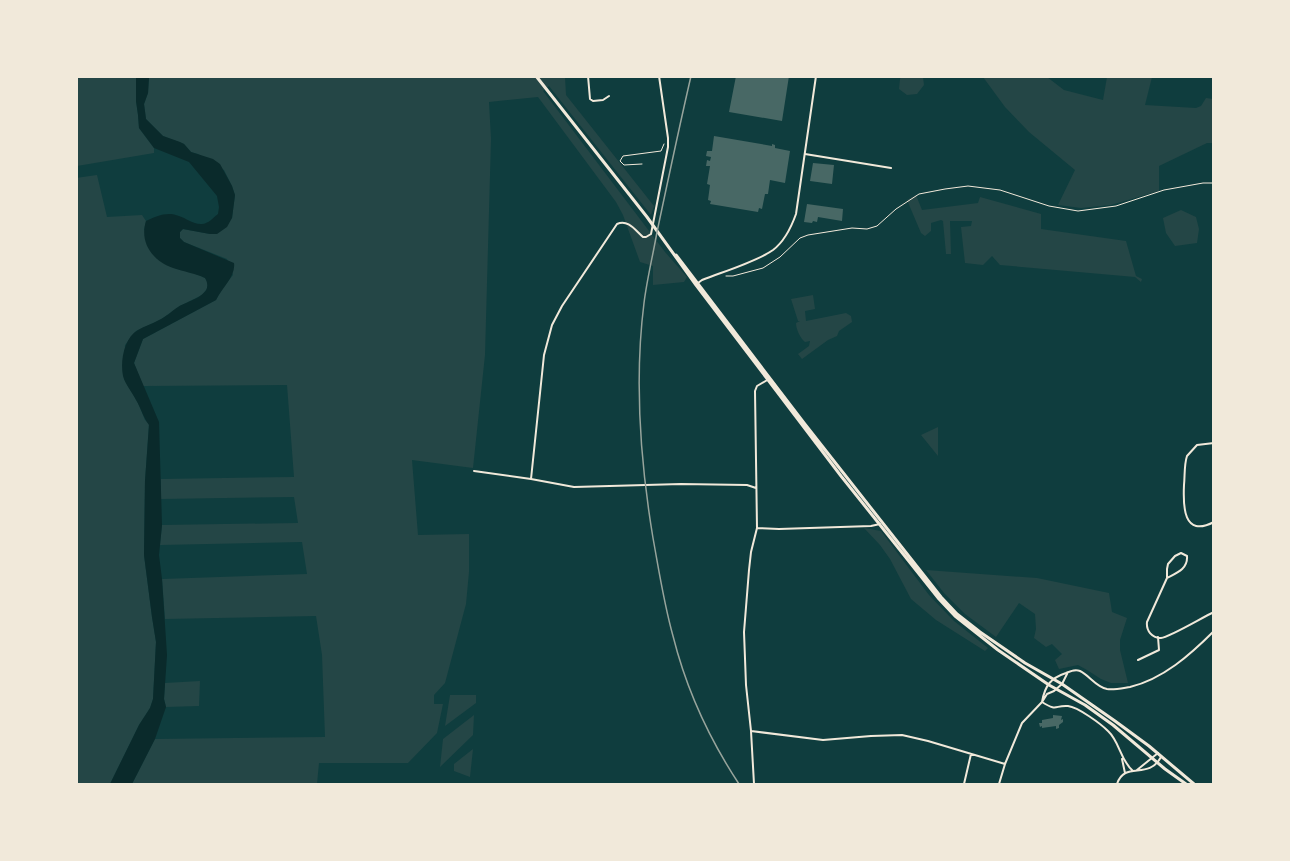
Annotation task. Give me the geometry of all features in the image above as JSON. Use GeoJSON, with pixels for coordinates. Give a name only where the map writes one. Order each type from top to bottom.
{"type":"FeatureCollection","features":[{"type":"Feature","properties":{"kind":"main road"},"geometry":{"type":"LineString","coordinates":[[536,76],[662,237],[880,524],[941,597],[978,634],[1049,685],[1085,705],[1113,725],[1186,784]]}},
{"type":"Feature","properties":{"kind":"main road"},"geometry":{"type":"LineString","coordinates":[[978,634],[1062,684],[1115,721],[1194,784]]}},
{"type":"Feature","properties":{"kind":"street"},"geometry":{"type":"LineString","coordinates":[[588,76],[590,99],[603,100],[609,96]]}},
{"type":"Feature","properties":{"kind":"street"},"geometry":{"type":"LineString","coordinates":[[531,479],[546,345],[556,316],[617,224],[628,223],[643,237],[651,234],[668,147],[659,76]]}},
{"type":"Feature","properties":{"kind":"street"},"geometry":{"type":"LineString","coordinates":[[697,284],[772,250],[787,234],[796,214],[816,76]]}},
{"type":"Feature","properties":{"kind":"street"},"geometry":{"type":"LineString","coordinates":[[804,154],[891,168]]}},
{"type":"Feature","properties":{"kind":"street"},"geometry":{"type":"LineString","coordinates":[[754,784],[744,632],[751,552],[757,528],[755,391],[757,386],[769,379]]}},
{"type":"Feature","properties":{"kind":"street"},"geometry":{"type":"LineString","coordinates":[[1214,443],[1197,445],[1186,456],[1183,501],[1187,519],[1193,525],[1203,526],[1214,522]]}},
{"type":"Feature","properties":{"kind":"street"},"geometry":{"type":"LineString","coordinates":[[474,471],[574,487],[681,484],[747,485],[756,488]]}},
{"type":"Feature","properties":{"kind":"street"},"geometry":{"type":"LineString","coordinates":[[757,528],[880,524]]}},
{"type":"Feature","properties":{"kind":"street"},"geometry":{"type":"LineString","coordinates":[[1167,578],[1181,571],[1188,560],[1187,556],[1181,553],[1172,560],[1167,569],[1167,578],[1147,622],[1152,635],[1158,638],[1165,637],[1214,612]]}},
{"type":"Feature","properties":{"kind":"street"},"geometry":{"type":"LineString","coordinates":[[1042,702],[1055,676],[1078,670],[1106,689],[1129,687],[1171,669],[1213,634]]}},
{"type":"Feature","properties":{"kind":"street"},"geometry":{"type":"LineString","coordinates":[[1138,660],[1159,650],[1158,638]]}},
{"type":"Feature","properties":{"kind":"street"},"geometry":{"type":"LineString","coordinates":[[999,784],[1022,723],[1047,694],[1062,684],[1068,672]]}},
{"type":"Feature","properties":{"kind":"street"},"geometry":{"type":"LineString","coordinates":[[1042,702],[1054,709],[1068,706],[1076,709],[1108,730],[1126,763],[1133,771]]}},
{"type":"Feature","properties":{"kind":"street"},"geometry":{"type":"LineString","coordinates":[[752,731],[823,740],[902,735],[1005,764]]}},
{"type":"Feature","properties":{"kind":"street"},"geometry":{"type":"LineString","coordinates":[[964,784],[971,754]]}},
{"type":"Feature","properties":{"kind":"street"},"geometry":{"type":"LineString","coordinates":[[1137,770],[1159,755]]}},
{"type":"Feature","properties":{"kind":"street"},"geometry":{"type":"LineString","coordinates":[[1117,784],[1125,773],[1150,769],[1158,763],[1159,755]]}},
{"type":"Feature","properties":{"kind":"street"},"geometry":{"type":"LineString","coordinates":[[1122,756],[1125,773]]}},
{"type":"Feature","properties":{"kind":"path"},"geometry":{"type":"LineString","coordinates":[[642,164],[624,165],[620,161],[623,156],[661,151],[664,143]]}},
{"type":"Feature","properties":{"kind":"path"},"geometry":{"type":"LineString","coordinates":[[722,272],[727,277],[763,268],[780,257],[800,238],[852,228],[867,229],[877,225],[896,209],[920,194],[945,189],[968,186],[1000,190],[1049,206],[1078,212],[1116,206],[1164,190],[1214,183]]}},
{"type":"Feature","properties":{"kind":"shaded area"},"geometry":{"type":"Polygon","coordinates":[[[77,77],[136,77],[139,128],[154,148],[154,153],[77,166],[77,77]]]}},
{"type":"Feature","properties":{"kind":"shaded area"},"geometry":{"type":"Polygon","coordinates":[[[136,77],[149,77],[148,93],[144,104],[146,119],[163,136],[180,142],[191,152],[213,159],[220,164],[232,186],[235,195],[232,218],[227,227],[217,234],[183,229],[180,232],[180,238],[184,242],[234,263],[234,268],[216,300],[143,339],[134,363],[159,422],[162,525],[159,555],[167,655],[164,699],[166,707],[155,739],[132,784],[110,784],[153,699],[156,642],[144,555],[145,481],[149,425],[124,379],[123,357],[126,344],[133,334],[200,296],[207,289],[205,278],[159,261],[146,244],[144,229],[146,221],[166,214],[204,224],[218,214],[219,207],[217,196],[189,162],[154,148],[139,128],[136,77]]]}},
{"type":"Feature","properties":{"kind":"shaded area"},"geometry":{"type":"Polygon","coordinates":[[[149,77],[565,77],[566,95],[654,206],[651,215],[549,86],[543,91],[665,252],[687,277],[684,282],[653,285],[653,266],[640,262],[616,202],[538,97],[489,102],[491,139],[485,355],[473,468],[412,460],[418,535],[469,534],[466,604],[445,683],[434,695],[434,704],[443,704],[437,733],[408,763],[319,763],[317,784],[132,784],[155,739],[325,737],[322,655],[316,616],[165,619],[162,579],[307,574],[302,542],[160,545],[162,525],[298,523],[294,497],[161,499],[161,479],[294,477],[287,385],[143,386],[134,363],[143,339],[216,300],[233,275],[227,259],[184,242],[180,238],[180,232],[183,229],[210,234],[232,218],[235,195],[224,170],[191,152],[184,144],[163,136],[146,119],[144,104],[148,93],[149,77]]]}},
{"type":"Feature","properties":{"kind":"shaded area"},"geometry":{"type":"Polygon","coordinates":[[[901,77],[923,77],[924,85],[917,94],[907,95],[899,89],[901,77]]]}},
{"type":"Feature","properties":{"kind":"shaded area"},"geometry":{"type":"Polygon","coordinates":[[[983,77],[1047,77],[1064,90],[1103,100],[1107,77],[1152,77],[1145,105],[1196,108],[1201,106],[1206,98],[1213,99],[1213,143],[1207,143],[1159,166],[1159,191],[1111,205],[1081,208],[1058,205],[1075,170],[1029,132],[1005,107],[983,77]]]}},
{"type":"Feature","properties":{"kind":"shaded area"},"geometry":{"type":"Polygon","coordinates":[[[97,175],[107,217],[142,215],[146,221],[144,230],[194,273],[205,278],[208,283],[202,295],[180,306],[160,320],[136,331],[125,345],[124,379],[149,424],[145,481],[144,555],[156,642],[153,699],[110,784],[77,784],[76,178],[97,175]]]}},
{"type":"Feature","properties":{"kind":"shaded area"},"geometry":{"type":"Polygon","coordinates":[[[916,195],[922,210],[978,203],[980,197],[1041,214],[1041,229],[1126,241],[1136,276],[1142,279],[1141,282],[1135,277],[1000,265],[992,256],[983,265],[965,263],[961,227],[971,226],[972,221],[950,221],[951,254],[946,254],[943,221],[931,223],[931,231],[925,236],[921,233],[907,200],[916,195]]]}},
{"type":"Feature","properties":{"kind":"shaded area"},"geometry":{"type":"Polygon","coordinates":[[[1181,210],[1196,217],[1199,229],[1197,243],[1175,246],[1166,233],[1163,218],[1181,210]]]}},
{"type":"Feature","properties":{"kind":"shaded area"},"geometry":{"type":"Polygon","coordinates":[[[813,295],[815,309],[805,311],[806,321],[846,313],[851,316],[852,322],[839,331],[837,336],[802,359],[798,354],[809,346],[810,341],[805,342],[801,338],[796,323],[800,321],[798,321],[791,299],[813,295]]]}},
{"type":"Feature","properties":{"kind":"shaded area"},"geometry":{"type":"Polygon","coordinates":[[[938,427],[938,456],[921,435],[938,427]]]}},
{"type":"Feature","properties":{"kind":"shaded area"},"geometry":{"type":"Polygon","coordinates":[[[864,528],[881,531],[929,595],[954,621],[988,648],[985,651],[936,620],[911,599],[890,559],[864,528]]]}},
{"type":"Feature","properties":{"kind":"shaded area"},"geometry":{"type":"Polygon","coordinates":[[[926,570],[1037,578],[1109,593],[1112,612],[1127,618],[1120,640],[1120,650],[1128,683],[1111,683],[1078,665],[1059,669],[1055,660],[1062,654],[1052,644],[1046,647],[1034,638],[1035,614],[1019,603],[996,637],[965,614],[926,570]]]}},
{"type":"Feature","properties":{"kind":"shaded area"},"geometry":{"type":"Polygon","coordinates":[[[200,681],[199,706],[166,707],[165,683],[200,681]]]}},
{"type":"Feature","properties":{"kind":"shaded area"},"geometry":{"type":"Polygon","coordinates":[[[450,695],[476,695],[476,703],[445,726],[450,695]]]}},
{"type":"Feature","properties":{"kind":"shaded area"},"geometry":{"type":"Polygon","coordinates":[[[474,715],[473,735],[440,767],[443,739],[474,715]]]}},
{"type":"Feature","properties":{"kind":"shaded area"},"geometry":{"type":"Polygon","coordinates":[[[473,749],[470,777],[454,771],[454,764],[473,749]]]}},
{"type":"Feature","properties":{"kind":"building"},"geometry":{"type":"Polygon","coordinates":[[[736,76],[789,76],[782,121],[729,112],[736,76]]]}},
{"type":"Feature","properties":{"kind":"building"},"geometry":{"type":"Polygon","coordinates":[[[714,136],[772,146],[772,144],[775,148],[790,151],[785,183],[770,180],[768,194],[765,194],[762,209],[759,208],[758,212],[710,204],[711,201],[708,200],[710,185],[707,184],[710,166],[706,166],[707,160],[710,161],[711,157],[706,156],[707,151],[712,151],[714,136]]]}},
{"type":"Feature","properties":{"kind":"building"},"geometry":{"type":"Polygon","coordinates":[[[813,163],[834,165],[832,184],[810,181],[813,163]]]}},
{"type":"Feature","properties":{"kind":"building"},"geometry":{"type":"Polygon","coordinates":[[[807,204],[843,209],[842,221],[818,217],[817,222],[804,222],[807,204]]]}},
{"type":"Feature","properties":{"kind":"building"},"geometry":{"type":"Polygon","coordinates":[[[1053,715],[1062,716],[1063,722],[1059,728],[1056,729],[1056,726],[1040,727],[1039,723],[1042,723],[1042,720],[1053,718],[1053,715]]]}},
{"type":"Feature","properties":{"kind":"railway"},"geometry":{"type":"LineString","coordinates":[[691,76],[644,303],[639,362],[640,421],[648,509],[667,612],[678,655],[700,713],[718,750],[739,784]]}}]}
